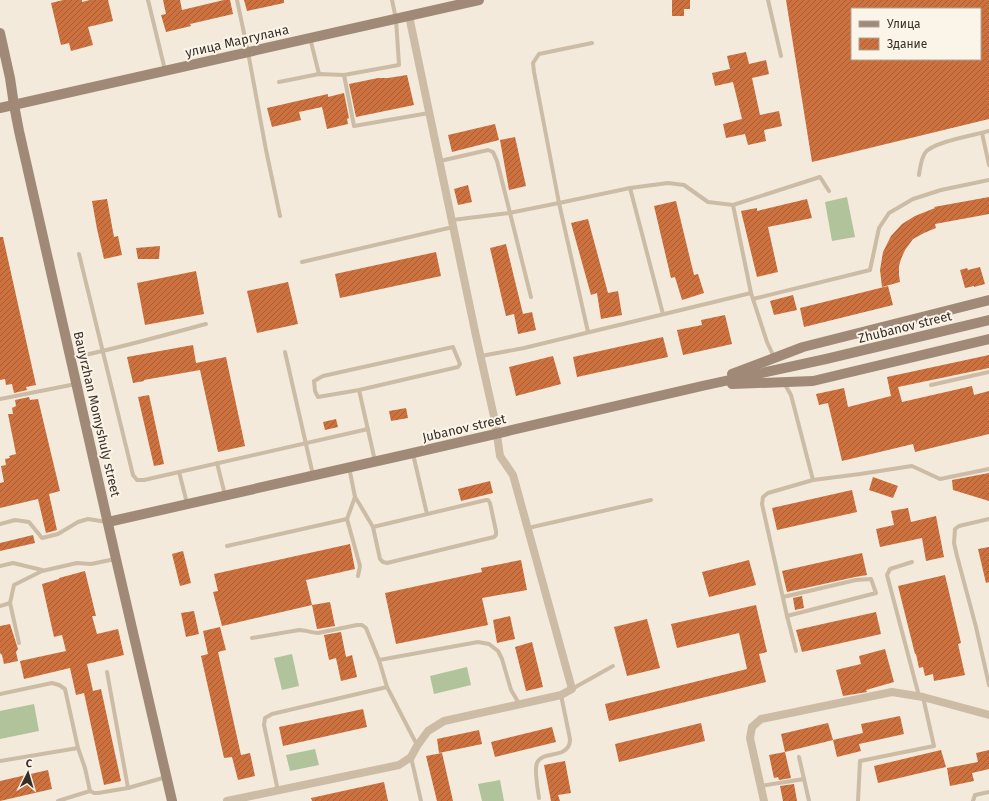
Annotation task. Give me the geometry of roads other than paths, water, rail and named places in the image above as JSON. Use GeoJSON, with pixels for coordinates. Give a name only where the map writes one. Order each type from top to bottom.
{"type":"FeatureCollection","features":[{"type":"Feature","properties":{"kind":"main road","name":"улица Маргулана"},"geometry":{"type":"LineString","coordinates":[[0,108],[479,0]]}},
{"type":"Feature","properties":{"kind":"main road","name":"Bauyrzhan Momyshuly street"},"geometry":{"type":"LineString","coordinates":[[0,33],[10,78],[14,105],[172,801]]}},
{"type":"Feature","properties":{"kind":"main road"},"geometry":{"type":"LineString","coordinates":[[702,386],[803,347],[988,299]]}},
{"type":"Feature","properties":{"kind":"main road","name":"Zhubanov street"},"geometry":{"type":"LineString","coordinates":[[826,360],[989,320]]}},
{"type":"Feature","properties":{"kind":"main road"},"geometry":{"type":"LineString","coordinates":[[702,386],[813,381],[989,339]]}},
{"type":"Feature","properties":{"kind":"main road","name":"Jubanov street"},"geometry":{"type":"LineString","coordinates":[[108,522],[702,386],[826,360]]}},
{"type":"Feature","properties":{"kind":"street"},"geometry":{"type":"LineString","coordinates":[[227,801],[399,765],[411,757],[428,730],[444,721],[561,696],[572,689],[513,475],[500,456],[495,421],[409,16]]}},
{"type":"Feature","properties":{"kind":"street"},"geometry":{"type":"LineString","coordinates":[[764,801],[750,738],[752,727],[761,719],[892,692],[921,696],[989,715]]}},
{"type":"Feature","properties":{"kind":"lane"},"geometry":{"type":"LineString","coordinates":[[148,0],[165,71]]}},
{"type":"Feature","properties":{"kind":"lane"},"geometry":{"type":"LineString","coordinates":[[237,0],[280,216]]}},
{"type":"Feature","properties":{"kind":"lane"},"geometry":{"type":"LineString","coordinates":[[279,82],[319,74],[344,75],[399,65],[396,19],[392,0]]}},
{"type":"Feature","properties":{"kind":"lane"},"geometry":{"type":"LineString","coordinates":[[768,0],[780,56]]}},
{"type":"Feature","properties":{"kind":"lane"},"geometry":{"type":"LineString","coordinates":[[310,38],[319,74]]}},
{"type":"Feature","properties":{"kind":"lane"},"geometry":{"type":"LineString","coordinates":[[588,332],[559,203],[533,63],[539,54],[592,43]]}},
{"type":"Feature","properties":{"kind":"lane"},"geometry":{"type":"LineString","coordinates":[[344,75],[354,126],[430,113]]}},
{"type":"Feature","properties":{"kind":"lane"},"geometry":{"type":"LineString","coordinates":[[919,174],[920,166],[925,153],[937,145],[989,131]]}},
{"type":"Feature","properties":{"kind":"lane"},"geometry":{"type":"LineString","coordinates":[[982,133],[989,165]]}},
{"type":"Feature","properties":{"kind":"lane"},"geometry":{"type":"LineString","coordinates":[[440,161],[488,150],[494,152],[531,297]]}},
{"type":"Feature","properties":{"kind":"lane"},"geometry":{"type":"LineString","coordinates":[[302,262],[452,224],[630,188],[668,183],[684,185],[708,202],[733,205],[820,177],[829,191]]}},
{"type":"Feature","properties":{"kind":"lane"},"geometry":{"type":"LineString","coordinates":[[753,299],[870,270],[879,228],[889,213],[913,199],[941,190],[989,180]]}},
{"type":"Feature","properties":{"kind":"lane"},"geometry":{"type":"LineString","coordinates":[[630,188],[663,314]]}},
{"type":"Feature","properties":{"kind":"lane"},"geometry":{"type":"LineString","coordinates":[[733,205],[751,293],[767,342],[775,358]]}},
{"type":"Feature","properties":{"kind":"lane"},"geometry":{"type":"LineString","coordinates":[[79,254],[133,475],[137,480],[144,480],[368,429]]}},
{"type":"Feature","properties":{"kind":"lane"},"geometry":{"type":"LineString","coordinates":[[480,356],[524,348],[751,293]]}},
{"type":"Feature","properties":{"kind":"lane"},"geometry":{"type":"LineString","coordinates":[[71,358],[103,352],[206,324]]}},
{"type":"Feature","properties":{"kind":"lane"},"geometry":{"type":"LineString","coordinates":[[453,347],[460,364],[458,367],[359,390],[318,397],[315,391],[314,381],[323,376],[453,347]]}},
{"type":"Feature","properties":{"kind":"lane"},"geometry":{"type":"LineString","coordinates":[[285,352],[313,475]]}},
{"type":"Feature","properties":{"kind":"lane"},"geometry":{"type":"LineString","coordinates":[[931,385],[989,372]]}},
{"type":"Feature","properties":{"kind":"lane"},"geometry":{"type":"LineString","coordinates":[[784,382],[791,395],[813,480]]}},
{"type":"Feature","properties":{"kind":"lane"},"geometry":{"type":"LineString","coordinates":[[0,398],[77,384]]}},
{"type":"Feature","properties":{"kind":"lane"},"geometry":{"type":"LineString","coordinates":[[359,390],[375,461]]}},
{"type":"Feature","properties":{"kind":"lane"},"geometry":{"type":"LineString","coordinates":[[413,453],[426,514]]}},
{"type":"Feature","properties":{"kind":"lane"},"geometry":{"type":"LineString","coordinates":[[217,463],[225,495]]}},
{"type":"Feature","properties":{"kind":"lane"},"geometry":{"type":"LineString","coordinates":[[796,651],[762,504],[763,497],[768,493],[813,480],[912,466],[940,479],[989,469]]}},
{"type":"Feature","properties":{"kind":"lane"},"geometry":{"type":"LineString","coordinates":[[349,467],[355,497],[373,527],[380,559],[383,562],[387,563],[494,537],[496,535],[490,503],[488,500],[373,527]]}},
{"type":"Feature","properties":{"kind":"lane"},"geometry":{"type":"LineString","coordinates":[[179,472],[187,504]]}},
{"type":"Feature","properties":{"kind":"lane"},"geometry":{"type":"LineString","coordinates":[[355,497],[347,519],[360,566],[358,576]]}},
{"type":"Feature","properties":{"kind":"lane"},"geometry":{"type":"LineString","coordinates":[[528,528],[651,500]]}},
{"type":"Feature","properties":{"kind":"lane"},"geometry":{"type":"LineString","coordinates":[[0,524],[15,520],[29,522],[42,538],[58,534],[78,522],[88,519],[108,522]]}},
{"type":"Feature","properties":{"kind":"lane"},"geometry":{"type":"LineString","coordinates":[[227,546],[347,519]]}},
{"type":"Feature","properties":{"kind":"lane"},"geometry":{"type":"LineString","coordinates":[[989,519],[959,526],[955,529],[954,544],[976,627],[989,685]]}},
{"type":"Feature","properties":{"kind":"lane"},"geometry":{"type":"LineString","coordinates":[[19,643],[10,603],[14,585],[42,571],[77,563],[91,564],[116,559]]}},
{"type":"Feature","properties":{"kind":"lane"},"geometry":{"type":"LineString","coordinates":[[858,801],[860,761],[934,746],[887,575],[890,569],[912,562]]}},
{"type":"Feature","properties":{"kind":"lane"},"geometry":{"type":"LineString","coordinates":[[0,566],[13,563],[42,571]]}},
{"type":"Feature","properties":{"kind":"lane"},"geometry":{"type":"LineString","coordinates":[[783,597],[856,580],[872,579],[876,593],[787,616]]}},
{"type":"Feature","properties":{"kind":"lane"},"geometry":{"type":"LineString","coordinates":[[0,606],[10,603]]}},
{"type":"Feature","properties":{"kind":"lane"},"geometry":{"type":"LineString","coordinates":[[252,638],[299,630],[318,633],[362,625],[366,628],[379,660],[387,687],[417,746]]}},
{"type":"Feature","properties":{"kind":"lane"},"geometry":{"type":"LineString","coordinates":[[379,660],[478,642],[490,644],[498,651],[502,659],[511,690],[520,705]]}},
{"type":"Feature","properties":{"kind":"lane"},"geometry":{"type":"LineString","coordinates":[[572,689],[613,666]]}},
{"type":"Feature","properties":{"kind":"lane"},"geometry":{"type":"LineString","coordinates":[[107,672],[128,788]]}},
{"type":"Feature","properties":{"kind":"lane"},"geometry":{"type":"LineString","coordinates":[[0,694],[52,683],[65,689],[78,748],[85,768],[90,791]]}},
{"type":"Feature","properties":{"kind":"lane"},"geometry":{"type":"LineString","coordinates":[[278,791],[264,725],[265,718],[272,714],[387,687]]}},
{"type":"Feature","properties":{"kind":"lane"},"geometry":{"type":"LineString","coordinates":[[539,798],[536,770],[537,763],[542,758],[565,750],[569,746],[570,739],[561,696]]}},
{"type":"Feature","properties":{"kind":"lane"},"geometry":{"type":"LineString","coordinates":[[0,761],[78,748]]}},
{"type":"Feature","properties":{"kind":"lane"},"geometry":{"type":"LineString","coordinates":[[411,757],[421,801]]}},
{"type":"Feature","properties":{"kind":"lane"},"geometry":{"type":"LineString","coordinates":[[799,757],[809,801]]}},
{"type":"Feature","properties":{"kind":"lane"},"geometry":{"type":"LineString","coordinates":[[58,801],[90,791],[98,793],[128,788],[166,776]]}},
{"type":"Feature","properties":{"kind":"lane"},"geometry":{"type":"LineString","coordinates":[[760,786],[804,779]]}},
{"type":"Feature","properties":{"kind":"lane"},"geometry":{"type":"LineString","coordinates":[[973,801],[975,795],[989,792]]}}]}
